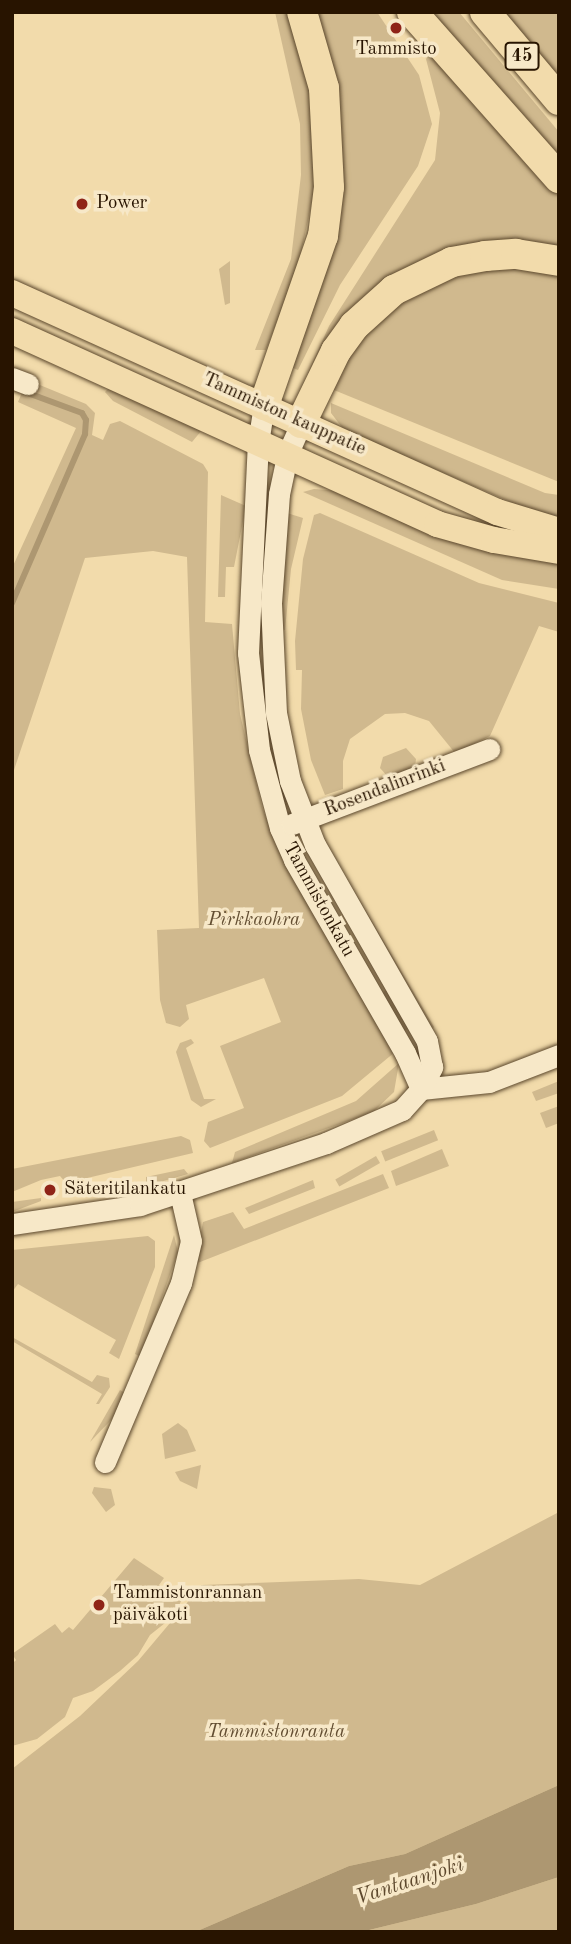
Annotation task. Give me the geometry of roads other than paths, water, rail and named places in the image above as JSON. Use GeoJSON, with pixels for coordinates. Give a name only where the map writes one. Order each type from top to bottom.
{"type":"FeatureCollection","features":[{"type":"Feature","properties":{"kind":"highway"},"geometry":{"type":"LineString","coordinates":[[264,405],[319,249],[329,187],[324,88],[302,12]]}},
{"type":"Feature","properties":{"kind":"highway"},"geometry":{"type":"LineString","coordinates":[[412,12],[559,178]]}},
{"type":"Feature","properties":{"kind":"highway","name":"45"},"geometry":{"type":"LineString","coordinates":[[485,12],[559,100]]}},
{"type":"Feature","properties":{"kind":"highway"},"geometry":{"type":"LineString","coordinates":[[301,423],[336,351],[373,307],[394,290],[452,262],[485,256],[516,254],[559,261]]}},
{"type":"Feature","properties":{"kind":"main road","name":"Tammiston kauppatie"},"geometry":{"type":"LineString","coordinates":[[12,293],[497,512],[559,531]]}},
{"type":"Feature","properties":{"kind":"main road","name":"Tammiston kauppatie"},"geometry":{"type":"LineString","coordinates":[[12,331],[438,524],[494,540],[559,551]]}},
{"type":"Feature","properties":{"kind":"street","name":"Tammistonkatu"},"geometry":{"type":"LineString","coordinates":[[264,405],[258,441],[248,653],[253,716],[280,828],[307,887],[405,1053],[421,1089]]}},
{"type":"Feature","properties":{"kind":"street","name":"Tammistonkatu"},"geometry":{"type":"LineString","coordinates":[[301,423],[287,455],[274,549],[271,650],[275,713],[304,820],[329,874],[427,1041],[432,1067],[421,1089]]}},
{"type":"Feature","properties":{"kind":"street","name":"Rosendalinrinki"},"geometry":{"type":"LineString","coordinates":[[280,828],[489,749]]}},
{"type":"Feature","properties":{"kind":"street"},"geometry":{"type":"LineString","coordinates":[[12,1224],[140,1205],[180,1193],[391,1116],[421,1089],[489,1082],[559,1055]]}},
{"type":"Feature","properties":{"kind":"street"},"geometry":{"type":"LineString","coordinates":[[105,1462],[144,1378],[181,1283],[191,1241],[180,1193]]}},
{"type":"Feature","properties":{"kind":"water","name":"Vantaanjoki"},"geometry":{"type":"Polygon","coordinates":[[[559,1785],[559,1877],[476,1904],[361,1932],[195,1932],[349,1866],[405,1854],[559,1785]]]}},
{"type":"Feature","properties":{"kind":"waterway"},"geometry":{"type":"LineString","coordinates":[[12,603],[85,434],[86,420],[82,413],[25,392]]}},
{"type":"Feature","properties":{"kind":"place","name":"Tammisto"},"geometry":{"type":"Point","coordinates":[396,28]}},
{"type":"Feature","properties":{"kind":"place","name":"Power"},"geometry":{"type":"Point","coordinates":[82,204]}},
{"type":"Feature","properties":{"kind":"place","name":"Säteritilankatu"},"geometry":{"type":"Point","coordinates":[50,1190]}},
{"type":"Feature","properties":{"kind":"place","name":"Tammistonrannan päiväkoti"},"geometry":{"type":"Point","coordinates":[99,1605]}},
{"type":"Feature","properties":{"kind":"park label","name":"Pirkkaohra"},"geometry":{"type":"Point","coordinates":[254,921]}},
{"type":"Feature","properties":{"kind":"park label","name":"Tammistonranta"},"geometry":{"type":"Point","coordinates":[276,1733]}}]}
